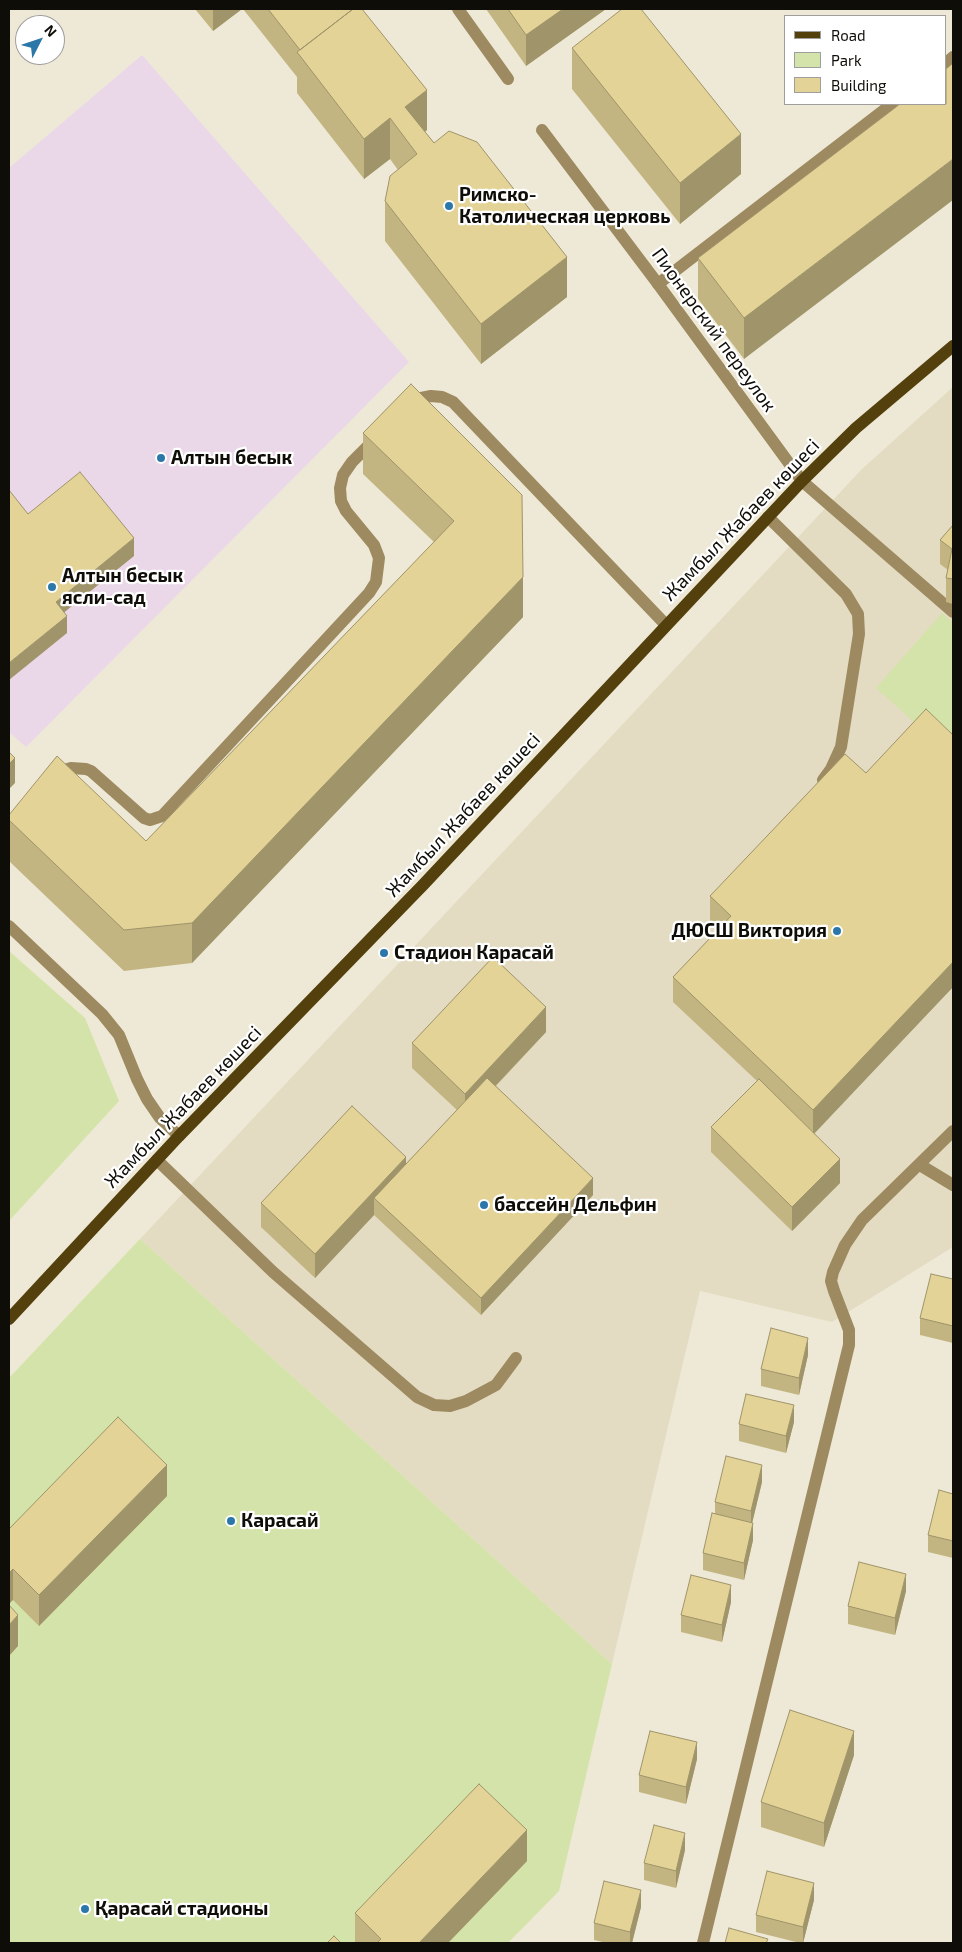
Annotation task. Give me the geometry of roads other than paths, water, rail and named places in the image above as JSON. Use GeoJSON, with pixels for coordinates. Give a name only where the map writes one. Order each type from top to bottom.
{"type":"FeatureCollection","features":[{"type":"Feature","properties":{"kind":"main road","name":"Жамбыл Жабаев көшесі"},"geometry":{"type":"LineString","coordinates":[[9,1319],[179,1136],[423,885],[802,481],[856,428],[953,346]]}},
{"type":"Feature","properties":{"kind":"street"},"geometry":{"type":"LineString","coordinates":[[458,9],[508,78]]}},
{"type":"Feature","properties":{"kind":"street"},"geometry":{"type":"LineString","coordinates":[[658,284],[891,105]]}},
{"type":"Feature","properties":{"kind":"street","name":"Пионерский переулок"},"geometry":{"type":"LineString","coordinates":[[542,130],[658,284],[802,481],[953,612]]}},
{"type":"Feature","properties":{"kind":"street"},"geometry":{"type":"LineString","coordinates":[[398,416],[411,403],[421,398],[431,396],[442,397],[453,402],[666,625]]}},
{"type":"Feature","properties":{"kind":"street"},"geometry":{"type":"LineString","coordinates":[[48,784],[61,772],[81,768],[91,771],[144,818],[150,820],[162,816],[370,593],[376,582],[379,558],[374,545],[346,511],[341,500],[340,488],[343,475],[352,462],[385,429]]}},
{"type":"Feature","properties":{"kind":"street"},"geometry":{"type":"LineString","coordinates":[[768,517],[846,594],[858,614],[859,634],[841,747],[831,769],[818,787]]}},
{"type":"Feature","properties":{"kind":"street"},"geometry":{"type":"LineString","coordinates":[[9,926],[102,1014],[119,1036],[147,1098],[160,1118],[179,1136]]}},
{"type":"Feature","properties":{"kind":"street"},"geometry":{"type":"LineString","coordinates":[[703,1943],[849,1346],[849,1330],[831,1280],[833,1272],[845,1245],[873,1207],[920,1165],[953,1131]]}},
{"type":"Feature","properties":{"kind":"street"},"geometry":{"type":"LineString","coordinates":[[157,1160],[273,1272],[417,1397],[434,1405],[450,1406],[466,1401],[496,1385],[516,1358]]}},
{"type":"Feature","properties":{"kind":"street"},"geometry":{"type":"LineString","coordinates":[[920,1165],[953,1185]]}},
{"type":"Feature","properties":{"kind":"place","name":"Римско- Католическая церковь"},"geometry":{"type":"Point","coordinates":[449,206]}},
{"type":"Feature","properties":{"kind":"place","name":"Алтын бесык"},"geometry":{"type":"Point","coordinates":[161,458]}},
{"type":"Feature","properties":{"kind":"place","name":"Алтын бесык ясли-сад"},"geometry":{"type":"Point","coordinates":[52,587]}},
{"type":"Feature","properties":{"kind":"place","name":"ДЮСШ Виктория"},"geometry":{"type":"Point","coordinates":[837,931]}},
{"type":"Feature","properties":{"kind":"place","name":"Стадион Карасай"},"geometry":{"type":"Point","coordinates":[384,953]}},
{"type":"Feature","properties":{"kind":"place","name":"бассейн Дельфин"},"geometry":{"type":"Point","coordinates":[484,1205]}},
{"type":"Feature","properties":{"kind":"place","name":"Карасай"},"geometry":{"type":"Point","coordinates":[231,1521]}},
{"type":"Feature","properties":{"kind":"place","name":"Қарасай стадионы"},"geometry":{"type":"Point","coordinates":[85,1909]}}]}
